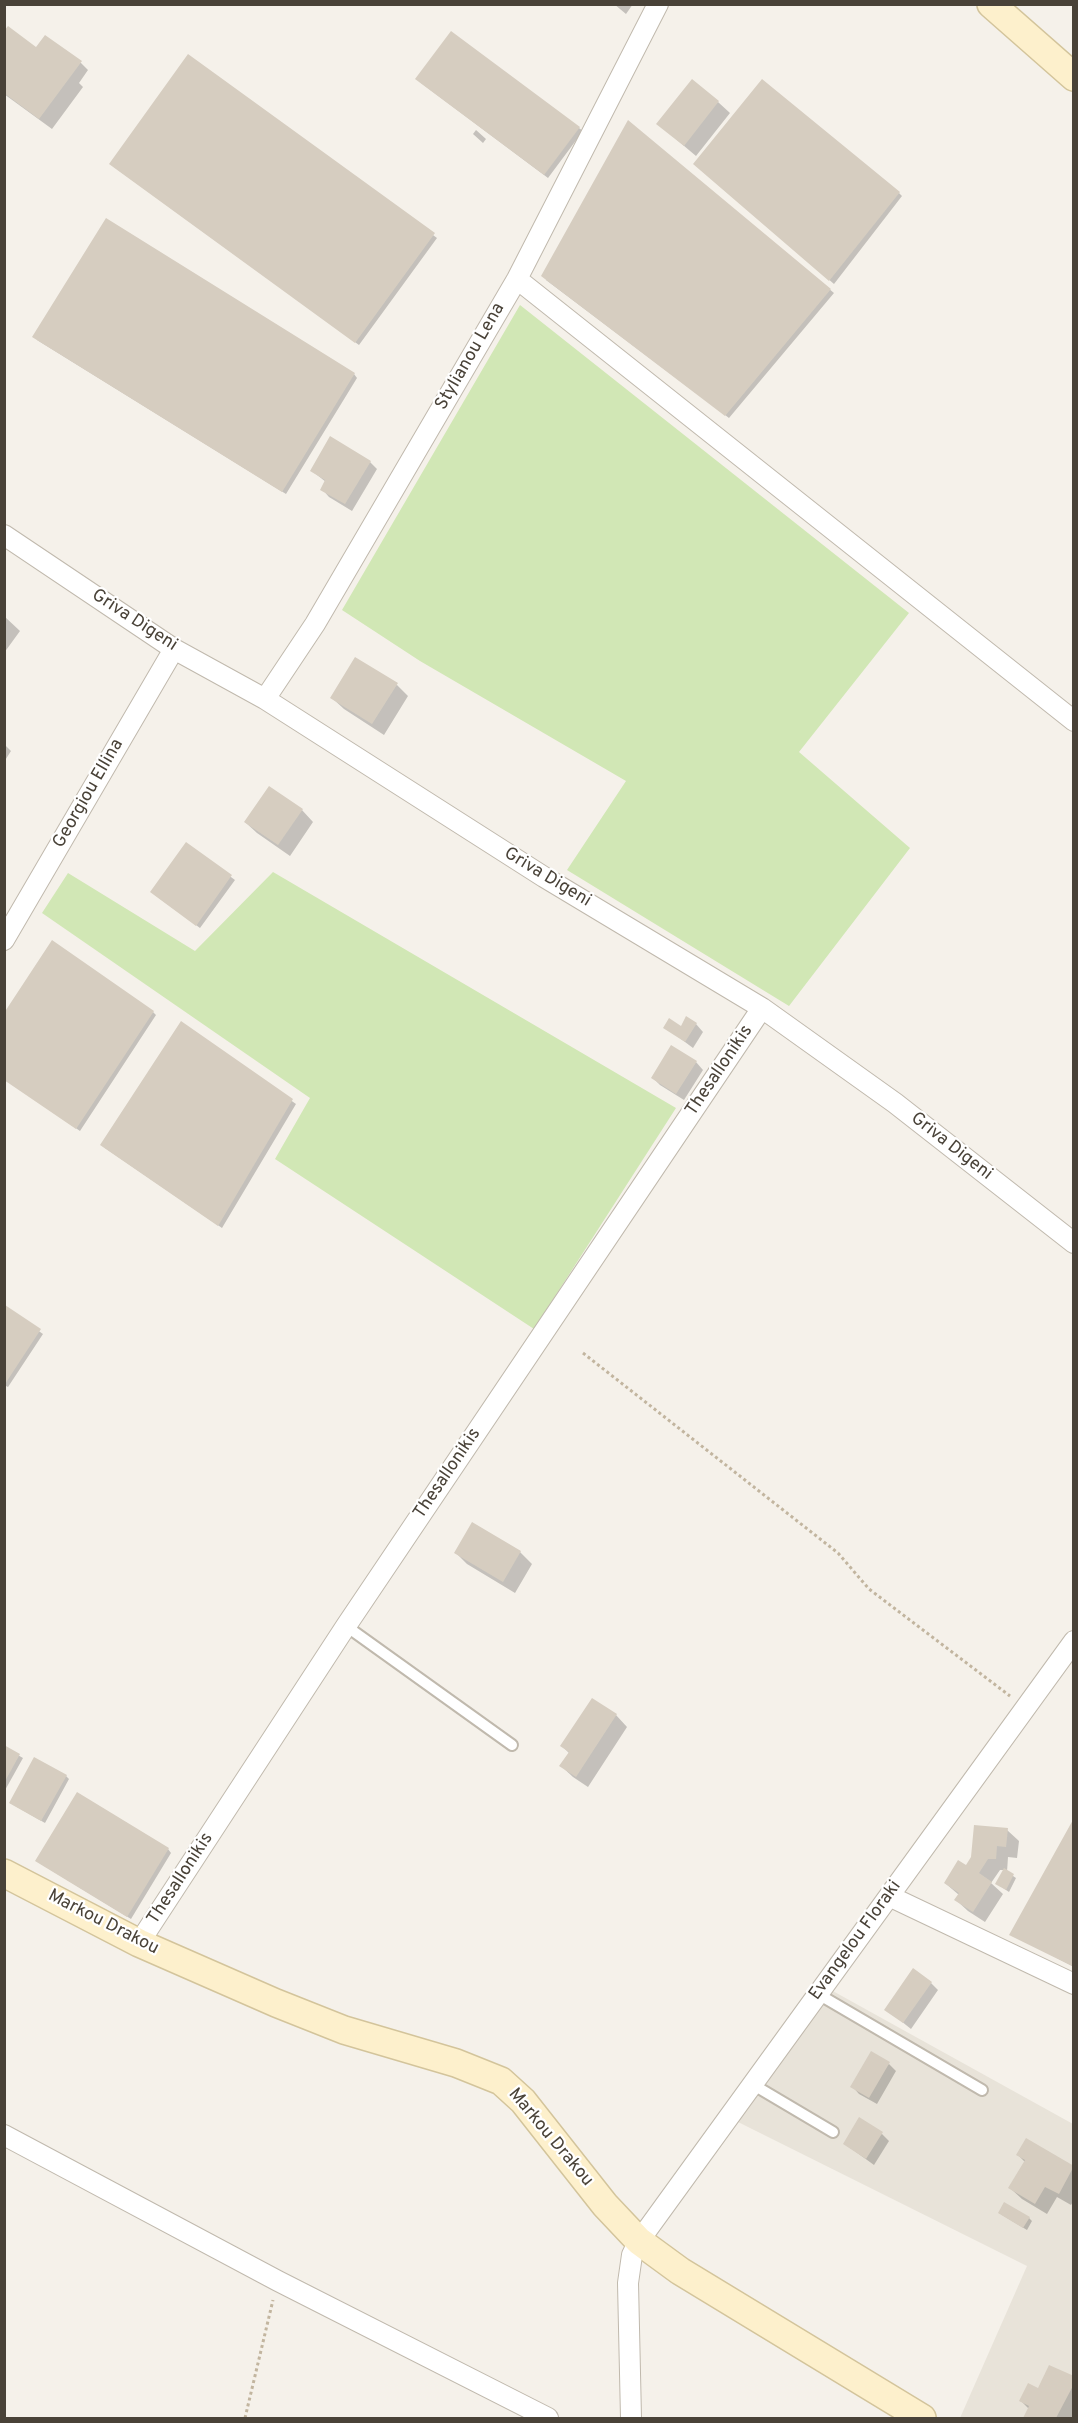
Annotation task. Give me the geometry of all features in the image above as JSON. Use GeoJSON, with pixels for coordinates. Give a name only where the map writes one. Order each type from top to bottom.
{"type":"FeatureCollection","features":[{"type":"Feature","properties":{"kind":"street","name":"Stylianou Lena"},"geometry":{"type":"LineString","coordinates":[[265,699],[315,624],[517,279],[658,4]]}},
{"type":"Feature","properties":{"kind":"street"},"geometry":{"type":"LineString","coordinates":[[991,4],[1074,77]]}},
{"type":"Feature","properties":{"kind":"street"},"geometry":{"type":"LineString","coordinates":[[517,279],[1074,721]]}},
{"type":"Feature","properties":{"kind":"street","name":"Griva Digeni"},"geometry":{"type":"LineString","coordinates":[[4,535],[174,649],[265,699],[544,877],[762,1008],[895,1103],[1074,1244]]}},
{"type":"Feature","properties":{"kind":"street","name":"Georgiou Ellina"},"geometry":{"type":"LineString","coordinates":[[4,940],[174,649]]}},
{"type":"Feature","properties":{"kind":"street","name":"Thesallonikis"},"geometry":{"type":"LineString","coordinates":[[139,1943],[346,1626],[762,1008]]}},
{"type":"Feature","properties":{"kind":"street","name":"Evangelou Floraki"},"geometry":{"type":"LineString","coordinates":[[631,2418],[628,2283],[632,2255],[639,2241],[1074,1641]]}},
{"type":"Feature","properties":{"kind":"street","name":"Markou Drakou"},"geometry":{"type":"LineString","coordinates":[[4,1874],[139,1943],[266,1999],[344,2030],[456,2063],[501,2081],[523,2101],[605,2205],[639,2241],[680,2271],[922,2418]]}},
{"type":"Feature","properties":{"kind":"street"},"geometry":{"type":"LineString","coordinates":[[889,1896],[1074,1984]]}},
{"type":"Feature","properties":{"kind":"street"},"geometry":{"type":"LineString","coordinates":[[4,2135],[278,2281],[548,2418]]}},
{"type":"Feature","properties":{"kind":"lane"},"geometry":{"type":"LineString","coordinates":[[346,1626],[512,1745]]}},
{"type":"Feature","properties":{"kind":"lane"},"geometry":{"type":"LineString","coordinates":[[818,1994],[982,2090]]}},
{"type":"Feature","properties":{"kind":"lane"},"geometry":{"type":"LineString","coordinates":[[752,2084],[833,2132]]}},
{"type":"Feature","properties":{"kind":"path"},"geometry":{"type":"LineString","coordinates":[[584,1353],[838,1553],[869,1589],[1026,1708]]}},
{"type":"Feature","properties":{"kind":"path"},"geometry":{"type":"LineString","coordinates":[[245,2418],[278,2281]]}},
{"type":"Feature","properties":{"kind":"shaded area"},"geometry":{"type":"Polygon","coordinates":[[[831,1990],[1073,2124],[1073,2418],[960,2418],[1027,2266],[736,2121],[831,1990]]]}},
{"type":"Feature","properties":{"kind":"green space"},"geometry":{"type":"Polygon","coordinates":[[[520,305],[909,613],[799,752],[910,848],[789,1006],[567,870],[626,781],[420,661],[342,610],[520,305]]]}},
{"type":"Feature","properties":{"kind":"green space"},"geometry":{"type":"Polygon","coordinates":[[[273,872],[676,1108],[534,1329],[275,1159],[310,1098],[42,913],[68,873],[195,951],[273,872]]]}},
{"type":"Feature","properties":{"kind":"building"},"geometry":{"type":"Polygon","coordinates":[[[8,26],[36,47],[45,35],[82,61],[39,119],[4,93],[4,31],[8,26]]]}},
{"type":"Feature","properties":{"kind":"building"},"geometry":{"type":"Polygon","coordinates":[[[451,31],[580,127],[544,175],[415,79],[451,31]]]}},
{"type":"Feature","properties":{"kind":"building"},"geometry":{"type":"Polygon","coordinates":[[[188,54],[435,233],[355,343],[109,164],[188,54]]]}},
{"type":"Feature","properties":{"kind":"building"},"geometry":{"type":"Polygon","coordinates":[[[692,79],[719,101],[684,146],[656,124],[692,79]]]}},
{"type":"Feature","properties":{"kind":"building"},"geometry":{"type":"Polygon","coordinates":[[[762,79],[900,192],[829,281],[693,164],[762,79]]]}},
{"type":"Feature","properties":{"kind":"building"},"geometry":{"type":"Polygon","coordinates":[[[628,120],[831,289],[725,416],[541,276],[628,120]]]}},
{"type":"Feature","properties":{"kind":"building"},"geometry":{"type":"Polygon","coordinates":[[[106,218],[355,373],[282,492],[32,337],[106,218]]]}},
{"type":"Feature","properties":{"kind":"building"},"geometry":{"type":"Polygon","coordinates":[[[330,436],[371,461],[345,504],[320,490],[325,480],[310,471],[330,436]]]}},
{"type":"Feature","properties":{"kind":"building"},"geometry":{"type":"Polygon","coordinates":[[[355,657],[398,683],[372,724],[330,698],[355,657]]]}},
{"type":"Feature","properties":{"kind":"building"},"geometry":{"type":"Polygon","coordinates":[[[269,786],[303,809],[278,845],[244,822],[269,786]]]}},
{"type":"Feature","properties":{"kind":"building"},"geometry":{"type":"Polygon","coordinates":[[[186,842],[232,875],[196,926],[150,892],[186,842]]]}},
{"type":"Feature","properties":{"kind":"building"},"geometry":{"type":"Polygon","coordinates":[[[52,940],[154,1011],[76,1129],[4,1080],[4,1013],[52,940]]]}},
{"type":"Feature","properties":{"kind":"building"},"geometry":{"type":"Polygon","coordinates":[[[686,1016],[697,1023],[685,1042],[663,1028],[669,1018],[681,1026],[686,1016]]]}},
{"type":"Feature","properties":{"kind":"building"},"geometry":{"type":"Polygon","coordinates":[[[181,1021],[293,1099],[218,1226],[100,1145],[181,1021]]]}},
{"type":"Feature","properties":{"kind":"building"},"geometry":{"type":"Polygon","coordinates":[[[671,1045],[697,1061],[676,1094],[651,1078],[671,1045]]]}},
{"type":"Feature","properties":{"kind":"building"},"geometry":{"type":"Polygon","coordinates":[[[5,1305],[41,1329],[5,1384],[5,1305]]]}},
{"type":"Feature","properties":{"kind":"building"},"geometry":{"type":"Polygon","coordinates":[[[472,1522],[521,1551],[503,1582],[454,1553],[472,1522]]]}},
{"type":"Feature","properties":{"kind":"building"},"geometry":{"type":"Polygon","coordinates":[[[592,1698],[617,1714],[576,1777],[559,1766],[569,1752],[560,1746],[592,1698]]]}},
{"type":"Feature","properties":{"kind":"building"},"geometry":{"type":"Polygon","coordinates":[[[4,1745],[20,1754],[4,1783],[4,1745]]]}},
{"type":"Feature","properties":{"kind":"building"},"geometry":{"type":"Polygon","coordinates":[[[34,1757],[67,1775],[41,1821],[9,1803],[34,1757]]]}},
{"type":"Feature","properties":{"kind":"building"},"geometry":{"type":"Polygon","coordinates":[[[77,1792],[169,1848],[127,1917],[35,1861],[77,1792]]]}},
{"type":"Feature","properties":{"kind":"building"},"geometry":{"type":"Polygon","coordinates":[[[1074,1818],[1074,1967],[1009,1935],[1074,1818]]]}},
{"type":"Feature","properties":{"kind":"building"},"geometry":{"type":"Polygon","coordinates":[[[974,1825],[1008,1828],[1006,1847],[997,1846],[996,1859],[988,1859],[979,1873],[992,1882],[973,1912],[954,1900],[959,1893],[944,1883],[958,1860],[966,1865],[971,1857],[974,1825]]]}},
{"type":"Feature","properties":{"kind":"building"},"geometry":{"type":"Polygon","coordinates":[[[1004,1868],[1014,1874],[1006,1890],[995,1884],[1004,1868]]]}},
{"type":"Feature","properties":{"kind":"building"},"geometry":{"type":"Polygon","coordinates":[[[913,1968],[932,1982],[903,2023],[884,2010],[913,1968]]]}},
{"type":"Feature","properties":{"kind":"building"},"geometry":{"type":"Polygon","coordinates":[[[871,2051],[890,2062],[869,2098],[850,2087],[871,2051]]]}},
{"type":"Feature","properties":{"kind":"building"},"geometry":{"type":"Polygon","coordinates":[[[859,2117],[883,2132],[866,2159],[843,2144],[859,2117]]]}},
{"type":"Feature","properties":{"kind":"building"},"geometry":{"type":"Polygon","coordinates":[[[1026,2138],[1074,2166],[1059,2194],[1045,2187],[1035,2204],[1008,2188],[1025,2160],[1016,2155],[1026,2138]]]}},
{"type":"Feature","properties":{"kind":"building"},"geometry":{"type":"Polygon","coordinates":[[[1004,2202],[1030,2217],[1023,2228],[998,2213],[1004,2202]]]}},
{"type":"Feature","properties":{"kind":"building"},"geometry":{"type":"Polygon","coordinates":[[[1049,2365],[1074,2376],[1074,2384],[1056,2418],[1023,2418],[1029,2406],[1019,2401],[1028,2383],[1038,2388],[1049,2365]]]}}]}
